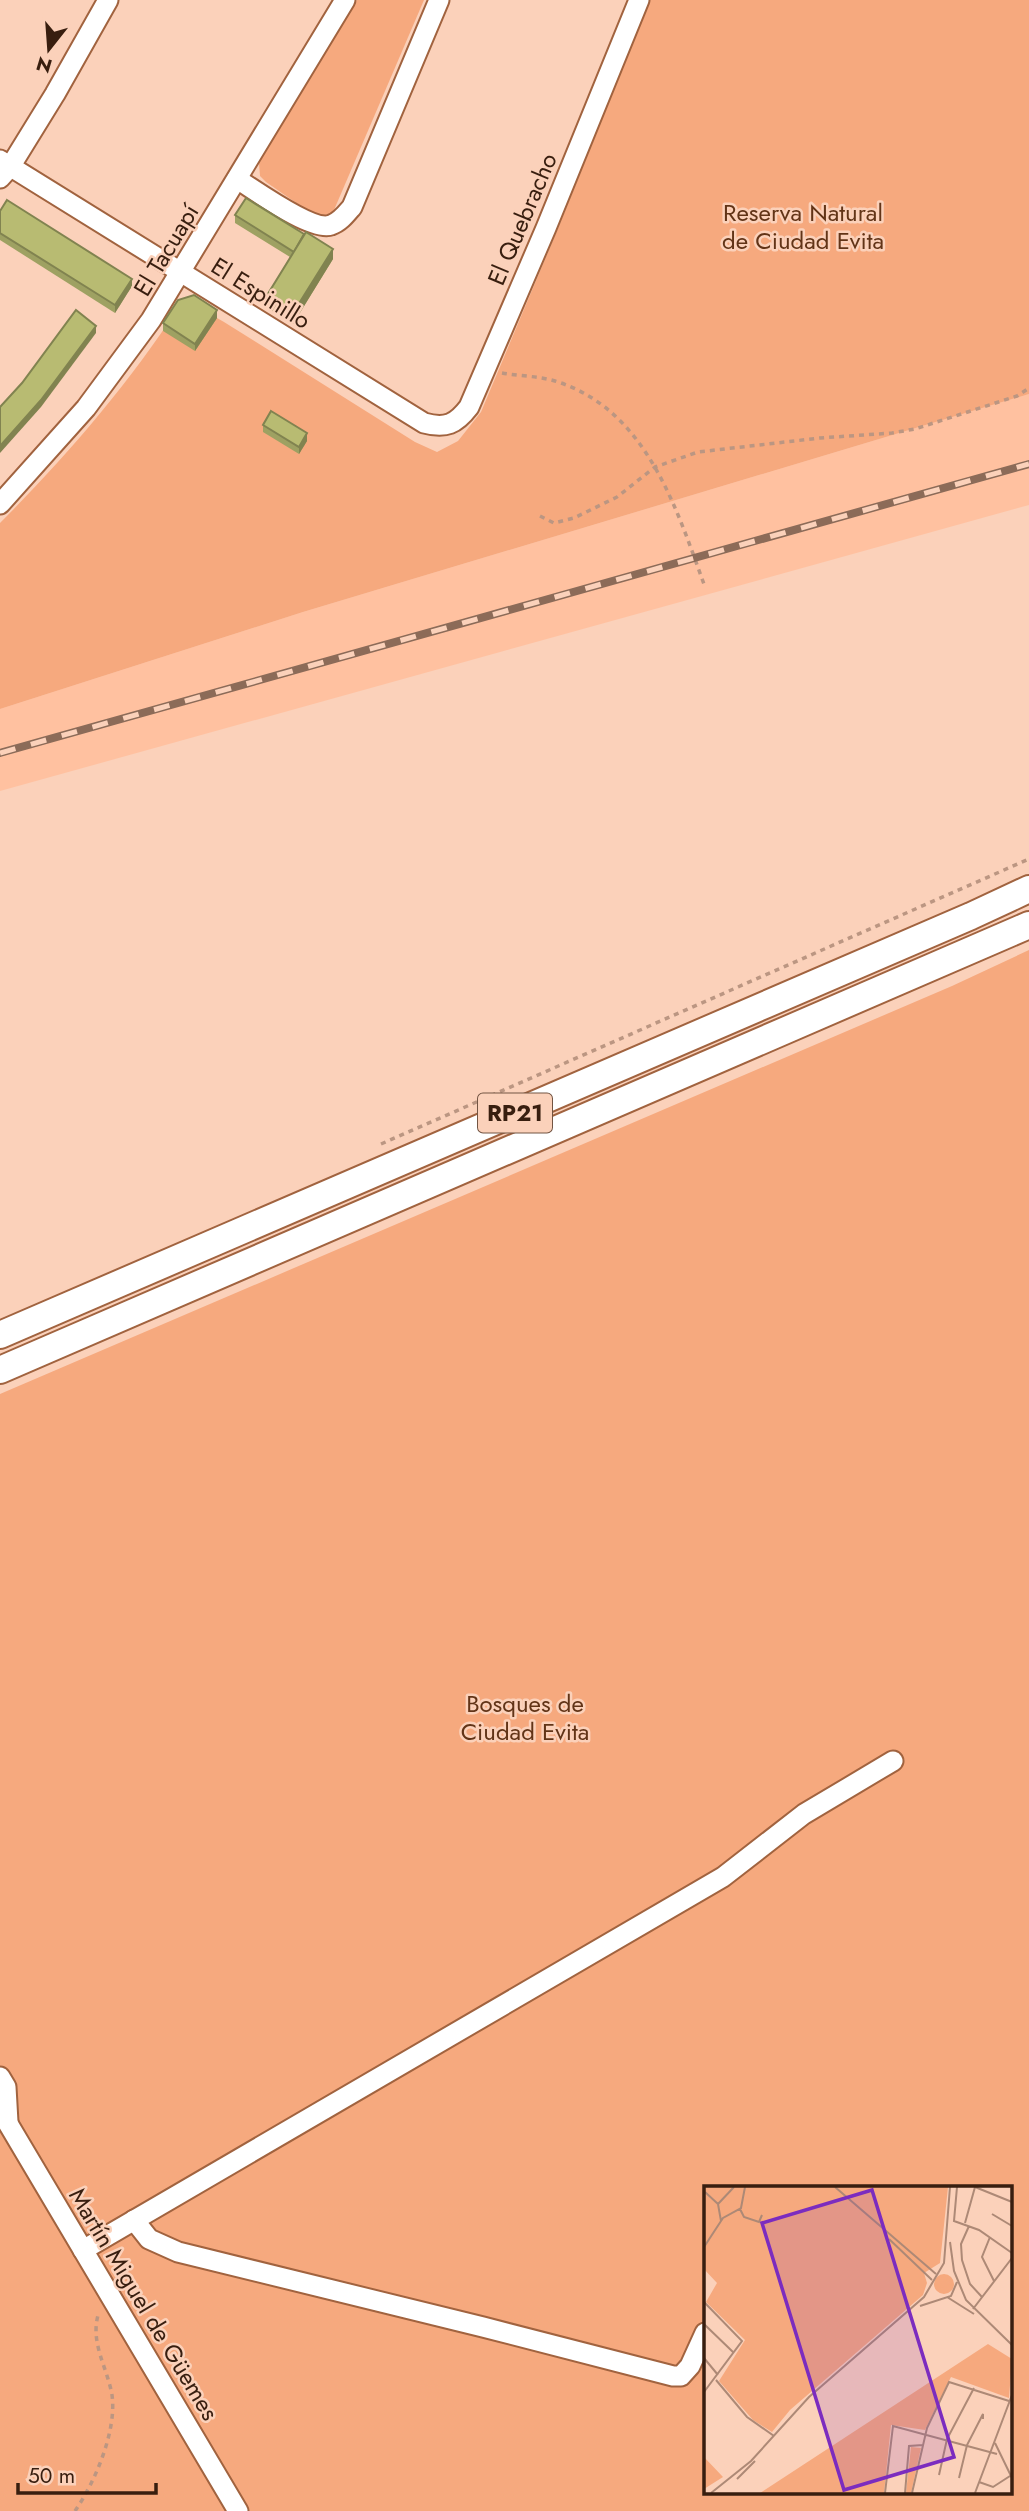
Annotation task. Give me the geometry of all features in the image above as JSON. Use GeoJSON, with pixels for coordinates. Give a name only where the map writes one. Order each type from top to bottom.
{"type":"FeatureCollection","features":[{"type":"Feature","properties":{"kind":"main road","name":"RP21"},"geometry":{"type":"LineString","coordinates":[[0,1335],[1029,889]]}},
{"type":"Feature","properties":{"kind":"main road","name":"RP21"},"geometry":{"type":"LineString","coordinates":[[0,1370],[1029,925]]}},
{"type":"Feature","properties":{"kind":"street"},"geometry":{"type":"LineString","coordinates":[[3,168],[108,0]]}},
{"type":"Feature","properties":{"kind":"street","name":"El Tacuapí"},"geometry":{"type":"LineString","coordinates":[[0,504],[86,408],[151,320],[345,0]]}},
{"type":"Feature","properties":{"kind":"street"},"geometry":{"type":"LineString","coordinates":[[237,180],[314,225],[330,226],[342,219],[352,207],[439,0]]}},
{"type":"Feature","properties":{"kind":"street","name":"El Quebracho"},"geometry":{"type":"LineString","coordinates":[[424,424],[449,426],[459,420],[469,407],[639,0]]}},
{"type":"Feature","properties":{"kind":"street","name":"El Espinillo"},"geometry":{"type":"LineString","coordinates":[[3,168],[181,272],[424,424]]}},
{"type":"Feature","properties":{"kind":"street"},"geometry":{"type":"LineString","coordinates":[[83,2250],[723,1877],[804,1814],[893,1761]]}},
{"type":"Feature","properties":{"kind":"street","name":"Martín Miguel de Güemes"},"geometry":{"type":"LineString","coordinates":[[0,2077],[6,2087],[4,2116],[238,2511]]}},
{"type":"Feature","properties":{"kind":"street"},"geometry":{"type":"LineString","coordinates":[[134,2220],[149,2239],[178,2252],[483,2326],[673,2376],[681,2376],[690,2367],[704,2335]]}},
{"type":"Feature","properties":{"kind":"path"},"geometry":{"type":"LineString","coordinates":[[497,372],[555,381],[596,399],[624,422],[655,467],[676,507],[705,587]]}},
{"type":"Feature","properties":{"kind":"path"},"geometry":{"type":"LineString","coordinates":[[540,516],[554,523],[574,518],[617,497],[655,467],[698,452],[915,429],[1017,396],[1029,388]]}},
{"type":"Feature","properties":{"kind":"path"},"geometry":{"type":"LineString","coordinates":[[75,2511],[89,2487],[113,2416],[111,2395],[94,2337],[99,2310],[109,2295]]}},
{"type":"Feature","properties":{"kind":"shaded area"},"geometry":{"type":"Polygon","coordinates":[[[1029,394],[1029,505],[0,791],[0,709],[303,612],[1029,394]]]}},
{"type":"Feature","properties":{"kind":"green space"},"geometry":{"type":"Polygon","coordinates":[[[357,0],[424,0],[334,210],[328,216],[318,218],[266,182],[260,176],[259,163],[357,0]]]}},
{"type":"Feature","properties":{"kind":"green space","name":"Reserva Natural de Ciudad Evita"},"geometry":{"type":"Polygon","coordinates":[[[650,0],[1029,0],[1029,394],[303,612],[0,709],[0,523],[95,420],[178,308],[217,318],[415,442],[437,452],[458,441],[481,412],[650,0]]]}},
{"type":"Feature","properties":{"kind":"green space","name":"Bosques de Ciudad Evita"},"geometry":{"type":"Polygon","coordinates":[[[1029,950],[1029,2511],[0,2511],[0,1394],[952,986],[1029,950]]]}},
{"type":"Feature","properties":{"kind":"building"},"geometry":{"type":"Polygon","coordinates":[[[246,198],[304,234],[294,252],[235,215],[246,198]]]}},
{"type":"Feature","properties":{"kind":"building"},"geometry":{"type":"Polygon","coordinates":[[[7,200],[132,279],[115,305],[0,233],[0,211],[7,200]]]}},
{"type":"Feature","properties":{"kind":"building"},"geometry":{"type":"Polygon","coordinates":[[[306,232],[333,249],[293,313],[266,297],[306,232]]]}},
{"type":"Feature","properties":{"kind":"building"},"geometry":{"type":"Polygon","coordinates":[[[194,295],[217,310],[195,344],[163,323],[178,300],[194,295]]]}},
{"type":"Feature","properties":{"kind":"building"},"geometry":{"type":"Polygon","coordinates":[[[76,310],[96,326],[41,400],[0,446],[0,407],[22,383],[76,310]]]}},
{"type":"Feature","properties":{"kind":"building"},"geometry":{"type":"Polygon","coordinates":[[[271,411],[307,433],[299,447],[263,425],[271,411]]]}},
{"type":"Feature","properties":{"kind":"railway"},"geometry":{"type":"LineString","coordinates":[[0,753],[1029,464]]}}]}
